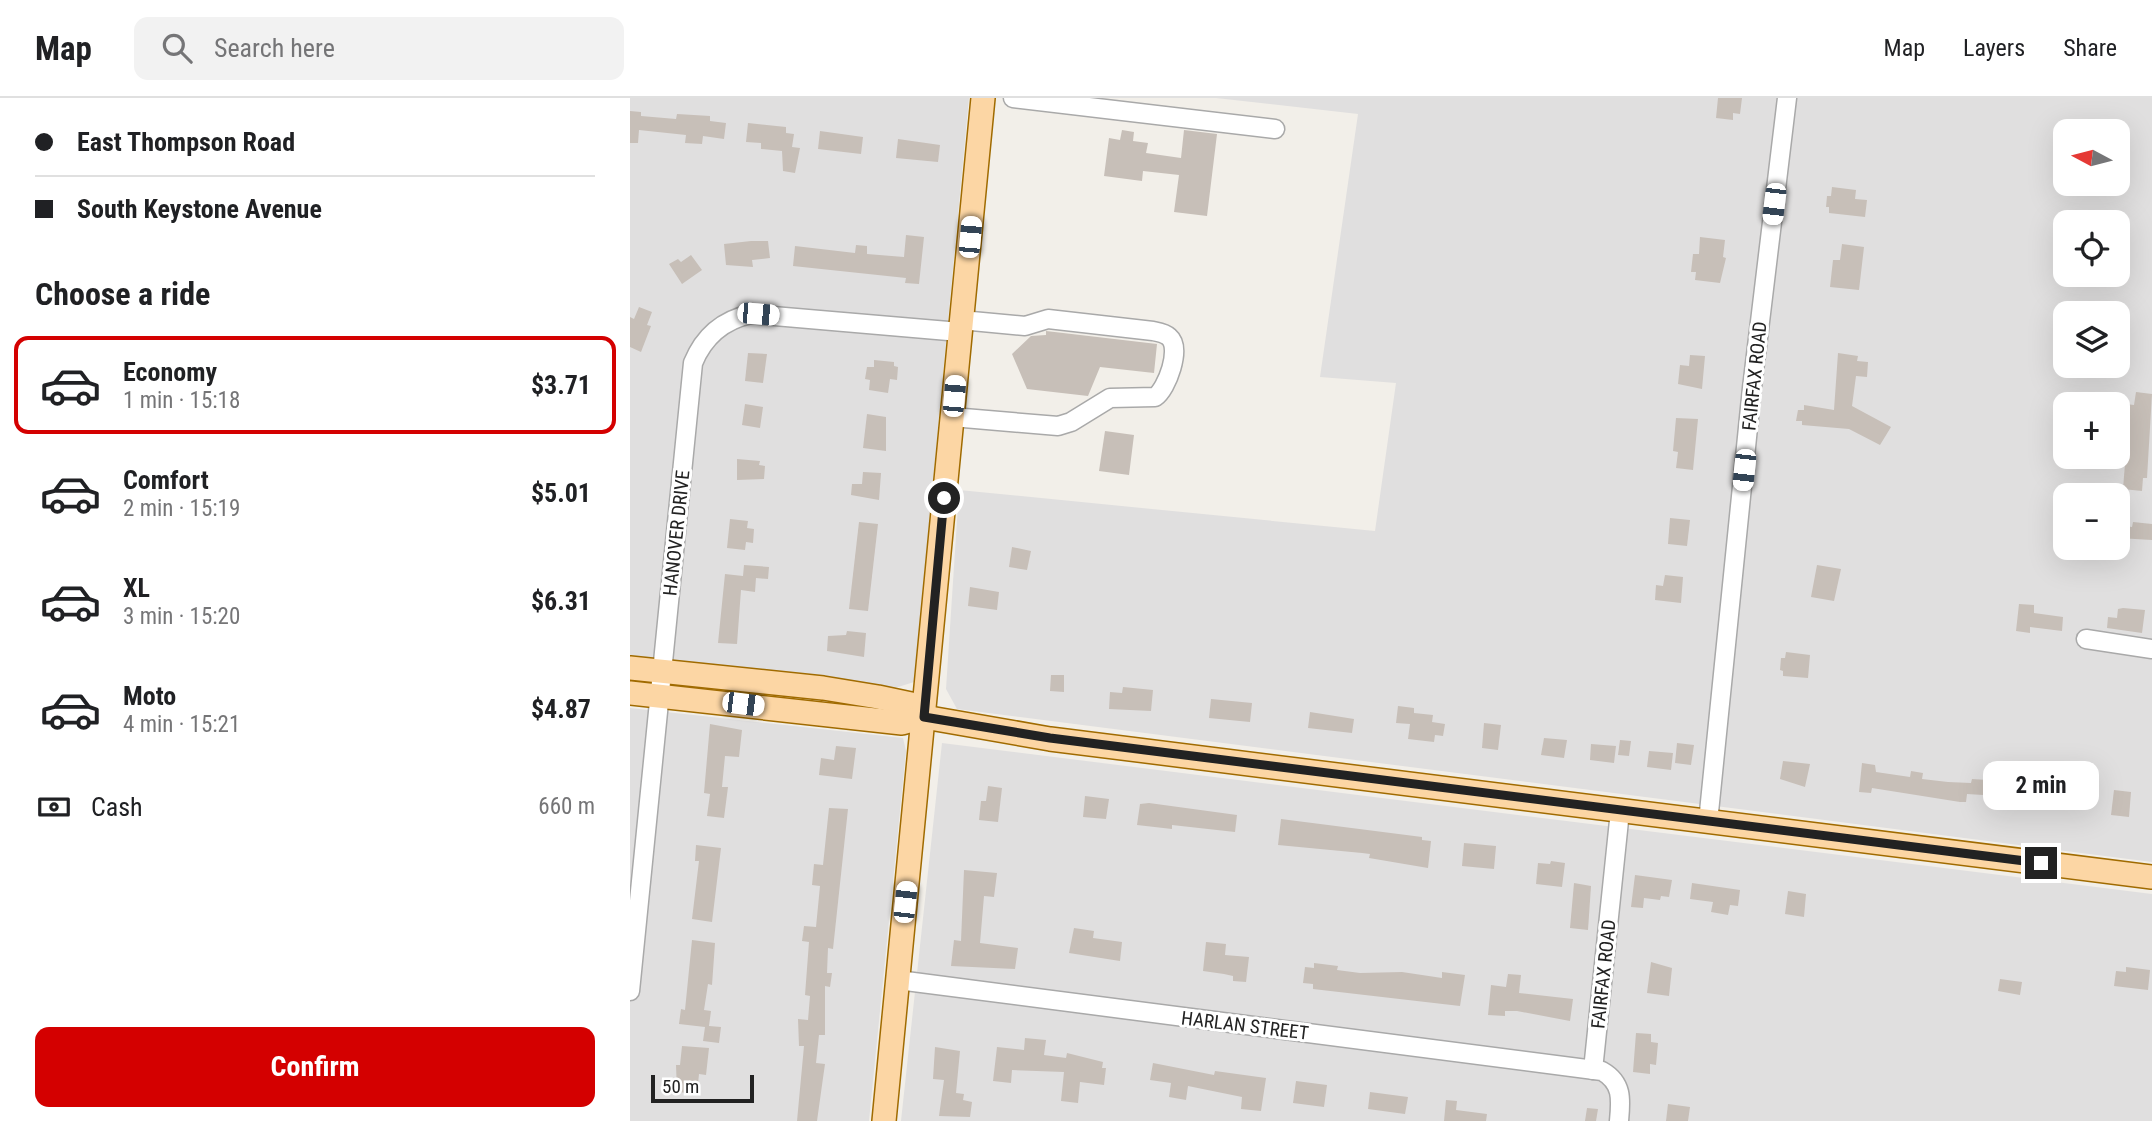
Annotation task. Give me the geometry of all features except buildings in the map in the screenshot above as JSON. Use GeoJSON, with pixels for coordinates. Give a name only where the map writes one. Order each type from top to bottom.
{"type":"FeatureCollection","features":[{"type":"Feature","properties":{"kind":"main road"},"geometry":{"type":"LineString","coordinates":[[884,1121],[983,98]]}},
{"type":"Feature","properties":{"kind":"main road"},"geometry":{"type":"LineString","coordinates":[[630,667],[823,688],[878,697],[911,704],[924,717]]}},
{"type":"Feature","properties":{"kind":"main road"},"geometry":{"type":"LineString","coordinates":[[630,693],[902,723],[924,717],[1050,738],[2152,877]]}},
{"type":"Feature","properties":{"kind":"street"},"geometry":{"type":"LineString","coordinates":[[1013,98],[1197,118],[1275,130]]}},
{"type":"Feature","properties":{"kind":"street","name":"FAIRFAX ROAD"},"geometry":{"type":"LineString","coordinates":[[1708,822],[1752,388],[1787,98]]}},
{"type":"Feature","properties":{"kind":"street","name":"HANOVER DRIVE"},"geometry":{"type":"LineString","coordinates":[[630,991],[693,363],[710,334],[738,317],[758,314],[961,326],[1025,326],[1048,319],[1163,333],[1173,343],[1173,361],[1163,392],[1155,397],[1110,398],[1071,422],[1058,426],[952,417]]}},
{"type":"Feature","properties":{"kind":"street"},"geometry":{"type":"LineString","coordinates":[[2086,639],[2152,649]]}},
{"type":"Feature","properties":{"kind":"street","name":"FAIRFAX ROAD"},"geometry":{"type":"LineString","coordinates":[[1593,1070],[1620,811]]}},
{"type":"Feature","properties":{"kind":"street","name":"HARLAN STREET"},"geometry":{"type":"LineString","coordinates":[[898,980],[1593,1070]]}},
{"type":"Feature","properties":{"kind":"street"},"geometry":{"type":"LineString","coordinates":[[1593,1070],[1611,1076],[1616,1083],[1621,1100],[1619,1121]]}},
{"type":"Feature","properties":{"kind":"shaded area"},"geometry":{"type":"Polygon","coordinates":[[[630,98],[969,98],[914,682],[895,688],[630,658],[630,98]]]}},
{"type":"Feature","properties":{"kind":"shaded area"},"geometry":{"type":"Polygon","coordinates":[[[1216,98],[2152,98],[2152,862],[957,709],[946,689],[959,490],[1375,531],[1396,383],[1320,377],[1358,114],[1216,98]]]}},
{"type":"Feature","properties":{"kind":"shaded area"},"geometry":{"type":"Polygon","coordinates":[[[630,708],[903,738],[906,751],[869,1121],[630,1121],[630,708]]]}},
{"type":"Feature","properties":{"kind":"shaded area"},"geometry":{"type":"Polygon","coordinates":[[[942,743],[2152,894],[2152,1121],[901,1121],[942,743]]]}},
{"type":"Feature","properties":{"kind":"route"},"geometry":{"type":"LineString","coordinates":[[944,498],[924,717],[1050,738],[1455,791],[2041,863]]}}]}
